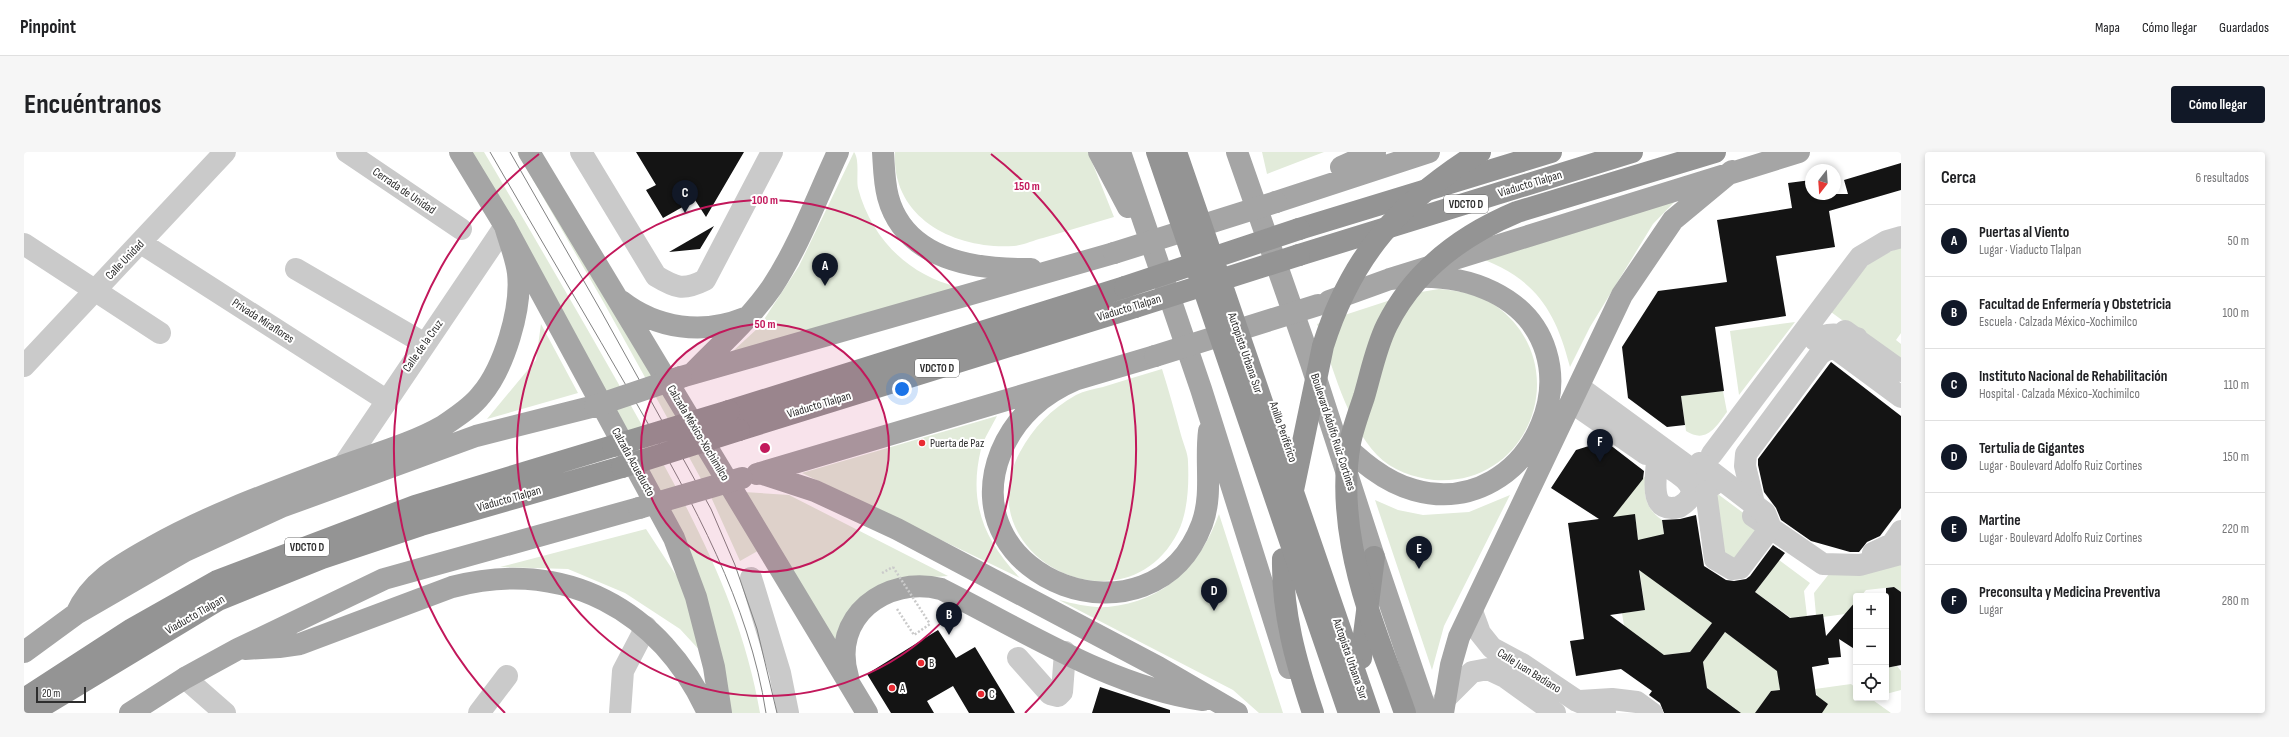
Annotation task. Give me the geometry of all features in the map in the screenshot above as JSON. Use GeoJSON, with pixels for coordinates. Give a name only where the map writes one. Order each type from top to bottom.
{"type":"FeatureCollection","features":[{"type":"Feature","properties":{"kind":"highway"},"geometry":{"type":"LineString","coordinates":[[1146,152],[1339,713]]}},
{"type":"Feature","properties":{"kind":"highway","name":"Autopista Urbana Sur"},"geometry":{"type":"LineString","coordinates":[[1157,152],[1349,713]]}},
{"type":"Feature","properties":{"kind":"highway","name":"Autopista Urbana Sur"},"geometry":{"type":"LineString","coordinates":[[1176,152],[1369,713]]}},
{"type":"Feature","properties":{"kind":"highway","name":"Anillo Periférico"},"geometry":{"type":"LineString","coordinates":[[1186,152],[1380,713]]}},
{"type":"Feature","properties":{"kind":"highway"},"geometry":{"type":"LineString","coordinates":[[1313,713],[1289,636],[1283,577],[1296,475],[1324,346],[1330,325],[1347,287],[1369,251],[1404,208],[1424,191],[1480,152]]}},
{"type":"Feature","properties":{"kind":"highway","name":"Viaducto Tlalpan"},"geometry":{"type":"LineString","coordinates":[[31,713],[218,600],[322,558],[421,524],[622,467],[734,420],[1125,287],[1299,229],[1552,152]]}},
{"type":"Feature","properties":{"kind":"highway","name":"Viaducto Tlalpan"},"geometry":{"type":"LineString","coordinates":[[24,699],[132,629],[216,581],[415,506],[613,446],[734,420],[1135,307],[1632,152]]}},
{"type":"Feature","properties":{"kind":"highway"},"geometry":{"type":"LineString","coordinates":[[1405,713],[1357,569],[1351,538],[1347,496],[1350,443],[1380,341],[1395,310],[1414,283],[1436,261],[1474,232],[1495,221],[1517,212],[1715,152]]}},
{"type":"Feature","properties":{"kind":"highway"},"geometry":{"type":"LineString","coordinates":[[1361,658],[1374,557]]}},
{"type":"Feature","properties":{"kind":"main road"},"geometry":{"type":"LineString","coordinates":[[76,614],[88,592],[98,582],[138,555],[168,538],[243,503],[428,434],[456,417],[481,395],[501,360],[515,313],[518,273],[505,226],[460,152]]}},
{"type":"Feature","properties":{"kind":"main road","name":"Calzada México-Xochimilco"},"geometry":{"type":"LineString","coordinates":[[529,152],[867,713]]}},
{"type":"Feature","properties":{"kind":"main road"},"geometry":{"type":"LineString","coordinates":[[687,375],[748,317],[781,271],[838,152]]}},
{"type":"Feature","properties":{"kind":"main road"},"geometry":{"type":"LineString","coordinates":[[883,152],[884,175],[893,209],[906,230],[925,248],[949,260],[987,268],[1019,269],[1066,266]]}},
{"type":"Feature","properties":{"kind":"main road"},"geometry":{"type":"LineString","coordinates":[[1099,152],[1120,194],[1149,233]]}},
{"type":"Feature","properties":{"kind":"main road"},"geometry":{"type":"LineString","coordinates":[[1120,152],[1149,233],[1210,418],[1304,713]]}},
{"type":"Feature","properties":{"kind":"main road","name":"Boulevard Adolfo Ruiz Cortines"},"geometry":{"type":"LineString","coordinates":[[1236,152],[1334,435],[1374,557],[1438,709]]}},
{"type":"Feature","properties":{"kind":"main road"},"geometry":{"type":"LineString","coordinates":[[1284,200],[1311,180],[1375,152]]}},
{"type":"Feature","properties":{"kind":"main road"},"geometry":{"type":"LineString","coordinates":[[24,652],[76,614],[185,551],[281,508],[476,436],[595,406],[687,375],[1114,253],[1284,200],[1429,152]]}},
{"type":"Feature","properties":{"kind":"main road"},"geometry":{"type":"LineString","coordinates":[[130,713],[185,678],[238,648],[384,579],[751,476],[1133,363],[1318,305],[1390,279],[1732,171],[1799,152]]}},
{"type":"Feature","properties":{"kind":"main road"},"geometry":{"type":"LineString","coordinates":[[1438,709],[1459,637],[1622,295],[1673,220],[1732,171]]}},
{"type":"Feature","properties":{"kind":"main road","name":"Calzada Acueducto"},"geometry":{"type":"LineString","coordinates":[[505,226],[674,538],[696,596],[714,667],[721,713]]}},
{"type":"Feature","properties":{"kind":"main road"},"geometry":{"type":"LineString","coordinates":[[1334,435],[1368,465],[1400,485],[1427,493],[1456,493],[1482,486],[1505,473],[1515,465],[1532,445],[1545,418],[1550,389],[1549,359],[1539,333],[1523,312],[1503,297],[1467,282],[1429,276],[1390,279]]}},
{"type":"Feature","properties":{"kind":"main road"},"geometry":{"type":"LineString","coordinates":[[616,296],[641,314],[671,325],[702,328],[718,327],[748,317]]}},
{"type":"Feature","properties":{"kind":"main road"},"geometry":{"type":"LineString","coordinates":[[1077,379],[1047,394],[1017,423],[1005,443],[999,457],[993,482],[992,495],[997,522],[1011,547],[1034,569],[1062,585],[1076,589],[1105,593],[1134,590],[1162,578],[1183,559],[1197,536],[1206,511],[1209,482],[1208,452],[1210,418]]}},
{"type":"Feature","properties":{"kind":"main road"},"geometry":{"type":"LineString","coordinates":[[751,476],[816,491],[897,530],[1158,667],[1227,708]]}},
{"type":"Feature","properties":{"kind":"main road"},"geometry":{"type":"LineString","coordinates":[[238,648],[259,649],[300,644],[452,587],[500,578],[534,579],[572,586],[608,602],[646,627],[681,664],[708,713]]}},
{"type":"Feature","properties":{"kind":"main road"},"geometry":{"type":"LineString","coordinates":[[850,684],[846,672],[846,646],[854,623],[861,612],[875,599],[886,592],[904,586],[929,586],[941,589],[1108,674],[1167,693],[1227,708]]}},
{"type":"Feature","properties":{"kind":"street","name":"Calle Unidad"},"geometry":{"type":"LineString","coordinates":[[24,366],[225,152]]}},
{"type":"Feature","properties":{"kind":"street","name":"Cerrada de Unidad"},"geometry":{"type":"LineString","coordinates":[[347,152],[461,229]]}},
{"type":"Feature","properties":{"kind":"street"},"geometry":{"type":"LineString","coordinates":[[581,152],[656,276],[675,288],[693,286],[705,280],[772,152]]}},
{"type":"Feature","properties":{"kind":"street"},"geometry":{"type":"LineString","coordinates":[[1657,462],[1655,494],[1665,506],[1679,506],[1689,497],[1690,487],[1700,466],[1860,257],[1892,225],[1901,222]]}},
{"type":"Feature","properties":{"kind":"street","name":"Calle de la Cruz"},"geometry":{"type":"LineString","coordinates":[[343,466],[386,400],[505,226]]}},
{"type":"Feature","properties":{"kind":"street"},"geometry":{"type":"LineString","coordinates":[[1860,257],[1888,241],[1901,237]]}},
{"type":"Feature","properties":{"kind":"street","name":"Privada Miraflores"},"geometry":{"type":"LineString","coordinates":[[141,243],[386,400]]}},
{"type":"Feature","properties":{"kind":"street"},"geometry":{"type":"LineString","coordinates":[[24,244],[160,333]]}},
{"type":"Feature","properties":{"kind":"street"},"geometry":{"type":"LineString","coordinates":[[296,269],[425,344]]}},
{"type":"Feature","properties":{"kind":"street"},"geometry":{"type":"LineString","coordinates":[[1799,336],[1820,323],[1835,324],[1847,336],[1901,371]]}},
{"type":"Feature","properties":{"kind":"street"},"geometry":{"type":"LineString","coordinates":[[1700,466],[1806,346],[1820,337],[1847,336]]}},
{"type":"Feature","properties":{"kind":"street"},"geometry":{"type":"LineString","coordinates":[[1757,518],[1745,466],[1746,454],[1820,354],[1828,349],[1836,349],[1901,397]]}},
{"type":"Feature","properties":{"kind":"street"},"geometry":{"type":"LineString","coordinates":[[1578,388],[1657,462],[1700,466]]}},
{"type":"Feature","properties":{"kind":"street"},"geometry":{"type":"LineString","coordinates":[[1578,388],[1700,466],[1757,518],[1800,550],[1823,564],[1860,565],[1897,555],[1901,552]]}},
{"type":"Feature","properties":{"kind":"street"},"geometry":{"type":"LineString","coordinates":[[1800,550],[1858,557],[1879,552],[1892,544],[1901,531]]}},
{"type":"Feature","properties":{"kind":"street"},"geometry":{"type":"LineString","coordinates":[[751,578],[780,673],[788,713]]}},
{"type":"Feature","properties":{"kind":"street","name":"Calle Juan Badiano"},"geometry":{"type":"LineString","coordinates":[[1472,611],[1480,633],[1492,648],[1522,664],[1573,707],[1605,713]]}},
{"type":"Feature","properties":{"kind":"street"},"geometry":{"type":"LineString","coordinates":[[620,713],[623,671],[646,627]]}},
{"type":"Feature","properties":{"kind":"street"},"geometry":{"type":"LineString","coordinates":[[1018,658],[1050,694],[1058,696],[1062,692],[1066,652]]}},
{"type":"Feature","properties":{"kind":"street","name":"Calle Juan Badiano"},"geometry":{"type":"LineString","coordinates":[[1438,709],[1472,672],[1488,669],[1505,677],[1555,713]]}},
{"type":"Feature","properties":{"kind":"street"},"geometry":{"type":"LineString","coordinates":[[479,713],[507,676]]}},
{"type":"Feature","properties":{"kind":"street"},"geometry":{"type":"LineString","coordinates":[[185,678],[225,713]]}},
{"type":"Feature","properties":{"kind":"street"},"geometry":{"type":"LineString","coordinates":[[1573,707],[1612,699],[1637,702],[1652,713]]}},
{"type":"Feature","properties":{"kind":"path"},"geometry":{"type":"LineString","coordinates":[[876,577],[893,567],[930,624],[914,635]]}},
{"type":"Feature","properties":{"kind":"green space"},"geometry":{"type":"Polygon","coordinates":[[[462,152],[484,152],[594,340],[671,478],[725,591],[751,671],[760,713],[725,713],[700,594],[462,152]]]}},
{"type":"Feature","properties":{"kind":"green space"},"geometry":{"type":"Polygon","coordinates":[[[517,152],[523,152],[763,548],[740,561],[711,497],[604,303],[517,152]]]}},
{"type":"Feature","properties":{"kind":"green space"},"geometry":{"type":"Polygon","coordinates":[[[854,152],[857,160],[858,188],[872,223],[882,238],[894,252],[923,274],[958,287],[732,352],[759,327],[799,266],[854,152]]]}},
{"type":"Feature","properties":{"kind":"green space"},"geometry":{"type":"Polygon","coordinates":[[[895,152],[1088,152],[1114,217],[1014,246],[992,246],[970,242],[950,236],[931,226],[916,212],[904,196],[897,175],[895,152]]]}},
{"type":"Feature","properties":{"kind":"green space"},"geometry":{"type":"Polygon","coordinates":[[[1262,152],[1324,152],[1267,174],[1262,152]]]}},
{"type":"Feature","properties":{"kind":"green space"},"geometry":{"type":"Polygon","coordinates":[[[1683,193],[1653,224],[1590,327],[1570,367],[1564,345],[1556,326],[1547,309],[1537,295],[1524,282],[1509,272],[1490,262],[1469,254],[1683,193]]]}},
{"type":"Feature","properties":{"kind":"green space"},"geometry":{"type":"Polygon","coordinates":[[[1901,247],[1901,333],[1896,340],[1901,344],[1901,359],[1899,362],[1831,312],[1846,289],[1867,265],[1887,253],[1901,247]]]}},
{"type":"Feature","properties":{"kind":"green space"},"geometry":{"type":"Polygon","coordinates":[[[1439,289],[1469,294],[1490,302],[1520,330],[1533,358],[1537,388],[1531,417],[1518,443],[1496,464],[1468,477],[1434,480],[1411,475],[1396,469],[1377,455],[1366,442],[1341,393],[1317,324],[1409,294],[1439,289]]]}},
{"type":"Feature","properties":{"kind":"green space"},"geometry":{"type":"Polygon","coordinates":[[[1795,322],[1739,395],[1730,331],[1795,322]]]}},
{"type":"Feature","properties":{"kind":"green space"},"geometry":{"type":"Polygon","coordinates":[[[541,324],[578,393],[487,419],[536,360],[541,324]]]}},
{"type":"Feature","properties":{"kind":"green space"},"geometry":{"type":"Polygon","coordinates":[[[1162,369],[1188,459],[1186,507],[1178,532],[1154,563],[1123,578],[1090,580],[1058,570],[1031,551],[1014,523],[1009,490],[1020,452],[1037,427],[1067,400],[1086,391],[1162,369]]]}},
{"type":"Feature","properties":{"kind":"green space"},"geometry":{"type":"Polygon","coordinates":[[[1723,391],[1727,412],[1719,423],[1705,435],[1693,435],[1686,431],[1681,396],[1723,391]]]}},
{"type":"Feature","properties":{"kind":"green space"},"geometry":{"type":"Polygon","coordinates":[[[997,416],[981,449],[977,468],[978,504],[988,535],[1007,564],[1020,578],[802,473],[997,416]]]}},
{"type":"Feature","properties":{"kind":"green space"},"geometry":{"type":"Polygon","coordinates":[[[1647,474],[1645,488],[1646,500],[1656,515],[1662,520],[1664,534],[1640,555],[1635,515],[1609,518],[1647,474]]]}},
{"type":"Feature","properties":{"kind":"green space"},"geometry":{"type":"Polygon","coordinates":[[[1711,489],[1765,529],[1739,563],[1724,562],[1711,489]]]}},
{"type":"Feature","properties":{"kind":"green space"},"geometry":{"type":"Polygon","coordinates":[[[744,492],[789,495],[948,576],[904,579],[841,650],[744,492]]]}},
{"type":"Feature","properties":{"kind":"green space"},"geometry":{"type":"Polygon","coordinates":[[[1510,495],[1444,626],[1432,670],[1375,500],[1398,510],[1423,515],[1469,512],[1510,495]]]}},
{"type":"Feature","properties":{"kind":"green space"},"geometry":{"type":"Polygon","coordinates":[[[1219,514],[1283,713],[1259,713],[1233,690],[1059,600],[1089,606],[1108,607],[1147,597],[1163,589],[1178,578],[1191,565],[1202,550],[1219,514]]]}},
{"type":"Feature","properties":{"kind":"green space"},"geometry":{"type":"Polygon","coordinates":[[[646,529],[691,598],[715,667],[680,629],[625,593],[568,569],[500,567],[646,529]]]}},
{"type":"Feature","properties":{"kind":"green space"},"geometry":{"type":"Polygon","coordinates":[[[1779,560],[1810,583],[1804,591],[1807,616],[1791,618],[1755,592],[1779,560]]]}},
{"type":"Feature","properties":{"kind":"green space"},"geometry":{"type":"Polygon","coordinates":[[[1901,562],[1901,592],[1894,587],[1866,590],[1864,593],[1853,593],[1853,605],[1845,614],[1823,617],[1822,614],[1816,615],[1814,593],[1829,574],[1901,562]]]}},
{"type":"Feature","properties":{"kind":"green space"},"geometry":{"type":"Polygon","coordinates":[[[1639,567],[1712,623],[1690,652],[1664,655],[1625,632],[1622,613],[1645,610],[1639,567]]]}},
{"type":"Feature","properties":{"kind":"green space"},"geometry":{"type":"Polygon","coordinates":[[[1725,632],[1778,671],[1780,690],[1771,691],[1756,713],[1737,713],[1736,709],[1707,688],[1703,662],[1725,632]]]}},
{"type":"Feature","properties":{"kind":"green space"},"geometry":{"type":"Polygon","coordinates":[[[1897,666],[1901,671],[1901,690],[1889,693],[1889,667],[1897,666]]]}},
{"type":"Feature","properties":{"kind":"green space"},"geometry":{"type":"Polygon","coordinates":[[[1851,684],[1853,686],[1853,701],[1874,701],[1891,713],[1822,713],[1815,689],[1851,684]]]}},
{"type":"Feature","properties":{"kind":"building"},"geometry":{"type":"Polygon","coordinates":[[[636,152],[744,152],[706,217],[695,200],[663,218],[646,190],[656,185],[636,152]]]}},
{"type":"Feature","properties":{"kind":"building"},"geometry":{"type":"Polygon","coordinates":[[[1901,163],[1901,190],[1829,211],[1835,247],[1776,256],[1786,316],[1715,327],[1724,391],[1681,396],[1685,425],[1667,427],[1628,398],[1622,347],[1658,291],[1727,282],[1717,220],[1792,208],[1788,183],[1805,181],[1805,200],[1841,200],[1841,194],[1848,194],[1844,180],[1901,163]]]}},
{"type":"Feature","properties":{"kind":"building"},"geometry":{"type":"Polygon","coordinates":[[[714,226],[700,249],[669,252],[714,226]]]}},
{"type":"Feature","properties":{"kind":"building"},"geometry":{"type":"Polygon","coordinates":[[[1831,362],[1901,416],[1901,508],[1880,536],[1867,542],[1859,552],[1850,552],[1811,541],[1781,520],[1776,508],[1764,492],[1758,465],[1758,459],[1831,362]]]}},
{"type":"Feature","properties":{"kind":"building"},"geometry":{"type":"Polygon","coordinates":[[[1605,441],[1644,471],[1643,479],[1613,517],[1635,514],[1638,540],[1664,534],[1662,520],[1680,519],[1696,515],[1704,566],[1726,580],[1734,581],[1746,579],[1750,576],[1773,545],[1785,553],[1755,592],[1790,618],[1823,614],[1826,636],[1853,604],[1853,648],[1839,639],[1841,657],[1828,658],[1829,664],[1812,667],[1816,695],[1828,704],[1822,713],[1755,713],[1771,691],[1780,690],[1777,671],[1725,632],[1703,662],[1707,688],[1741,713],[1664,713],[1660,703],[1649,695],[1652,691],[1621,669],[1576,676],[1570,641],[1584,639],[1568,523],[1599,519],[1551,488],[1576,450],[1605,441]],[[1639,570],[1645,610],[1610,615],[1664,655],[1690,652],[1712,623],[1639,570]]]}},
{"type":"Feature","properties":{"kind":"building"},"geometry":{"type":"Polygon","coordinates":[[[1894,587],[1901,592],[1901,665],[1889,667],[1889,593],[1886,593],[1886,588],[1894,587]]]}},
{"type":"Feature","properties":{"kind":"building"},"geometry":{"type":"Polygon","coordinates":[[[938,630],[956,658],[975,647],[1015,713],[969,713],[953,686],[927,701],[934,713],[891,713],[867,674],[938,630]]]}},
{"type":"Feature","properties":{"kind":"building"},"geometry":{"type":"Polygon","coordinates":[[[1100,687],[1170,710],[1170,713],[1092,713],[1100,687]]]}},
{"type":"Feature","properties":{"kind":"tram line"},"geometry":{"type":"LineString","coordinates":[[490,152],[638,406],[698,516],[733,593],[747,632],[758,672],[766,713]]}},
{"type":"Feature","properties":{"kind":"tram line"},"geometry":{"type":"LineString","coordinates":[[510,152],[601,311],[711,509],[735,565],[757,629],[777,713]]}},
{"type":"Feature","properties":{"kind":"place","name":"Instituto Nacional de Rehabilitación"},"geometry":{"type":"Point","coordinates":[685,213]}},
{"type":"Feature","properties":{"kind":"place","name":"Puertas al Viento"},"geometry":{"type":"Point","coordinates":[825,286]}},
{"type":"Feature","properties":{"kind":"place","name":"Puerta de Paz"},"geometry":{"type":"Point","coordinates":[922,443]}},
{"type":"Feature","properties":{"kind":"place","name":"Preconsulta y Medicina Preventiva"},"geometry":{"type":"Point","coordinates":[1600,462]}},
{"type":"Feature","properties":{"kind":"place","name":"Martine"},"geometry":{"type":"Point","coordinates":[1419,569]}},
{"type":"Feature","properties":{"kind":"place","name":"Tertulia de Gigantes"},"geometry":{"type":"Point","coordinates":[1214,611]}},
{"type":"Feature","properties":{"kind":"place","name":"Facultad de Enfermería y Obstetricia"},"geometry":{"type":"Point","coordinates":[949,635]}},
{"type":"Feature","properties":{"kind":"place","name":"B"},"geometry":{"type":"Point","coordinates":[921,663]}},
{"type":"Feature","properties":{"kind":"place","name":"A"},"geometry":{"type":"Point","coordinates":[892,688]}},
{"type":"Feature","properties":{"kind":"place","name":"C"},"geometry":{"type":"Point","coordinates":[981,694]}}]}
